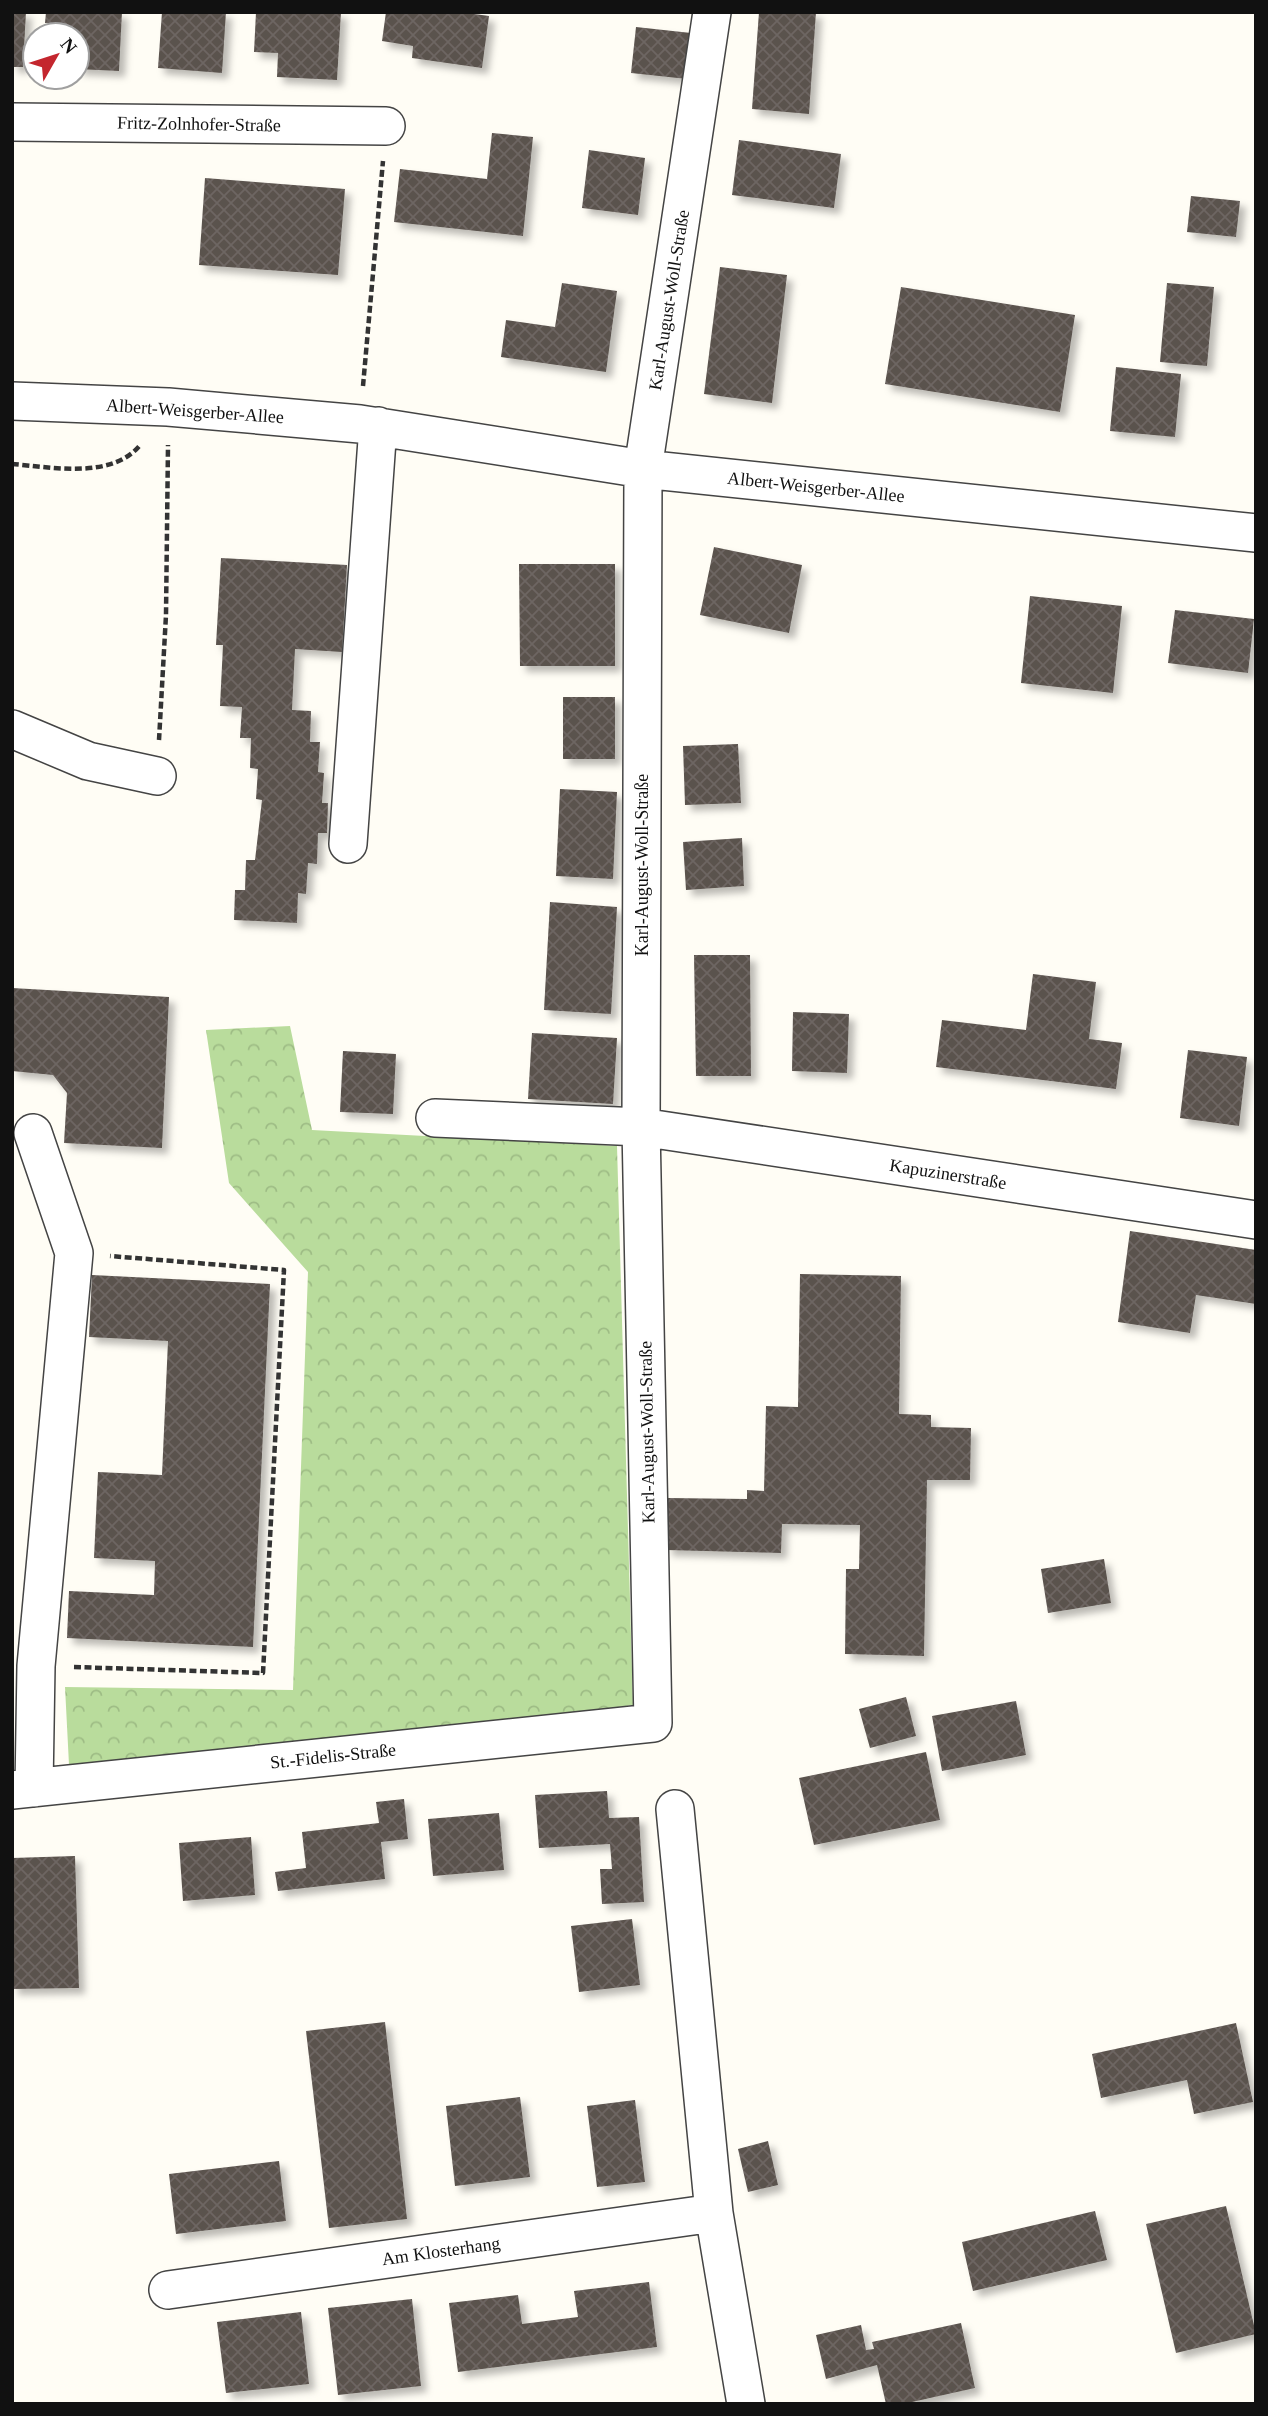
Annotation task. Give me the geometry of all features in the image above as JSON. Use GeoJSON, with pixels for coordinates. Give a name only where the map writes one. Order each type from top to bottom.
{"type":"FeatureCollection","features":[{"type":"Feature","properties":{"kind":"street","name":"Karl-August-Woll-Straße"},"geometry":{"type":"LineString","coordinates":[[653,1723],[641,1128],[643,469],[712,12]]}},
{"type":"Feature","properties":{"kind":"street","name":"Fritz-Zolnhofer-Straße"},"geometry":{"type":"LineString","coordinates":[[12,122],[386,125]]}},
{"type":"Feature","properties":{"kind":"street","name":"Albert-Weisgerber-Allee"},"geometry":{"type":"LineString","coordinates":[[12,401],[168,407],[369,425],[643,469],[1256,533]]}},
{"type":"Feature","properties":{"kind":"street"},"geometry":{"type":"LineString","coordinates":[[348,844],[369,425]]}},
{"type":"Feature","properties":{"kind":"street"},"geometry":{"type":"LineString","coordinates":[[12,729],[88,761],[157,776]]}},
{"type":"Feature","properties":{"kind":"street","name":"Kapuzinerstraße"},"geometry":{"type":"LineString","coordinates":[[435,1118],[641,1128],[1256,1220]]}},
{"type":"Feature","properties":{"kind":"street"},"geometry":{"type":"LineString","coordinates":[[23,1789],[74,1253],[33,1133]]}},
{"type":"Feature","properties":{"kind":"street","name":"St.-Fidelis-Straße"},"geometry":{"type":"LineString","coordinates":[[23,1789],[653,1723]]}},
{"type":"Feature","properties":{"kind":"street"},"geometry":{"type":"LineString","coordinates":[[675,1809],[714,2213],[746,2404]]}},
{"type":"Feature","properties":{"kind":"street","name":"Am Klosterhang"},"geometry":{"type":"LineString","coordinates":[[168,2290],[714,2213]]}},
{"type":"Feature","properties":{"kind":"path"},"geometry":{"type":"LineString","coordinates":[[369,425],[386,125]]}},
{"type":"Feature","properties":{"kind":"path"},"geometry":{"type":"LineString","coordinates":[[12,464],[80,468],[112,463],[134,452],[168,407]]}},
{"type":"Feature","properties":{"kind":"path"},"geometry":{"type":"LineString","coordinates":[[157,776],[166,615],[168,407]]}},
{"type":"Feature","properties":{"kind":"path"},"geometry":{"type":"LineString","coordinates":[[36,1666],[263,1673],[284,1270],[74,1253]]}},
{"type":"Feature","properties":{"kind":"green space"},"geometry":{"type":"Polygon","coordinates":[[[290,1026],[312,1130],[617,1146],[633,1705],[70,1784],[65,1687],[293,1690],[308,1272],[229,1183],[206,1030],[290,1026]]]}},
{"type":"Feature","properties":{"kind":"building"},"geometry":{"type":"Polygon","coordinates":[[[12,12],[26,12],[26,21],[21,21],[21,67],[12,67],[12,12]]]}},
{"type":"Feature","properties":{"kind":"building"},"geometry":{"type":"Polygon","coordinates":[[[46,12],[122,12],[119,71],[91,70],[91,21],[45,21],[46,12]]]}},
{"type":"Feature","properties":{"kind":"building"},"geometry":{"type":"Polygon","coordinates":[[[162,12],[226,12],[222,73],[158,68],[162,12]]]}},
{"type":"Feature","properties":{"kind":"building"},"geometry":{"type":"Polygon","coordinates":[[[256,12],[341,12],[337,80],[277,77],[278,53],[254,52],[256,12]]]}},
{"type":"Feature","properties":{"kind":"building"},"geometry":{"type":"Polygon","coordinates":[[[386,12],[460,12],[489,16],[482,68],[412,58],[413,46],[382,41],[386,12]]]}},
{"type":"Feature","properties":{"kind":"building"},"geometry":{"type":"Polygon","coordinates":[[[759,12],[816,12],[809,114],[752,109],[759,12]]]}},
{"type":"Feature","properties":{"kind":"building"},"geometry":{"type":"Polygon","coordinates":[[[636,27],[691,33],[687,79],[631,73],[636,27]]]}},
{"type":"Feature","properties":{"kind":"building"},"geometry":{"type":"Polygon","coordinates":[[[492,133],[533,137],[523,236],[394,222],[400,169],[487,179],[492,133]]]}},
{"type":"Feature","properties":{"kind":"building"},"geometry":{"type":"Polygon","coordinates":[[[739,140],[841,154],[834,208],[732,195],[739,140]]]}},
{"type":"Feature","properties":{"kind":"building"},"geometry":{"type":"Polygon","coordinates":[[[589,150],[645,158],[638,215],[582,208],[589,150]]]}},
{"type":"Feature","properties":{"kind":"building"},"geometry":{"type":"Polygon","coordinates":[[[205,178],[345,189],[338,275],[199,265],[205,178]]]}},
{"type":"Feature","properties":{"kind":"building"},"geometry":{"type":"Polygon","coordinates":[[[1191,196],[1240,201],[1236,237],[1187,232],[1191,196]]]}},
{"type":"Feature","properties":{"kind":"building"},"geometry":{"type":"Polygon","coordinates":[[[720,267],[787,275],[772,403],[704,394],[720,267]]]}},
{"type":"Feature","properties":{"kind":"building"},"geometry":{"type":"Polygon","coordinates":[[[562,283],[617,291],[606,372],[501,357],[506,320],[555,327],[562,283]]]}},
{"type":"Feature","properties":{"kind":"building"},"geometry":{"type":"Polygon","coordinates":[[[1167,283],[1214,287],[1207,366],[1160,362],[1167,283]]]}},
{"type":"Feature","properties":{"kind":"building"},"geometry":{"type":"Polygon","coordinates":[[[901,287],[1075,315],[1060,412],[885,384],[901,287]]]}},
{"type":"Feature","properties":{"kind":"building"},"geometry":{"type":"Polygon","coordinates":[[[1116,367],[1181,374],[1175,437],[1110,431],[1116,367]]]}},
{"type":"Feature","properties":{"kind":"building"},"geometry":{"type":"Polygon","coordinates":[[[714,547],[802,565],[789,633],[700,615],[714,547]]]}},
{"type":"Feature","properties":{"kind":"building"},"geometry":{"type":"Polygon","coordinates":[[[221,558],[347,565],[342,652],[295,649],[292,710],[311,711],[310,742],[320,742],[318,772],[324,773],[322,803],[328,803],[327,833],[318,833],[317,864],[308,863],[306,894],[298,893],[297,923],[234,920],[235,890],[245,890],[246,860],[255,860],[262,800],[256,799],[258,769],[250,768],[251,738],[240,738],[242,707],[220,706],[223,645],[216,645],[221,558]]]}},
{"type":"Feature","properties":{"kind":"building"},"geometry":{"type":"Polygon","coordinates":[[[519,564],[615,564],[615,666],[520,666],[519,564]]]}},
{"type":"Feature","properties":{"kind":"building"},"geometry":{"type":"Polygon","coordinates":[[[1030,596],[1122,606],[1113,693],[1021,683],[1030,596]]]}},
{"type":"Feature","properties":{"kind":"building"},"geometry":{"type":"Polygon","coordinates":[[[1175,610],[1254,619],[1248,673],[1168,663],[1175,610]]]}},
{"type":"Feature","properties":{"kind":"building"},"geometry":{"type":"Polygon","coordinates":[[[563,697],[615,697],[615,759],[563,759],[563,697]]]}},
{"type":"Feature","properties":{"kind":"building"},"geometry":{"type":"Polygon","coordinates":[[[738,744],[741,803],[685,805],[683,746],[738,744]]]}},
{"type":"Feature","properties":{"kind":"building"},"geometry":{"type":"Polygon","coordinates":[[[560,789],[617,792],[613,879],[556,876],[560,789]]]}},
{"type":"Feature","properties":{"kind":"building"},"geometry":{"type":"Polygon","coordinates":[[[742,838],[744,886],[686,890],[683,842],[742,838]]]}},
{"type":"Feature","properties":{"kind":"building"},"geometry":{"type":"Polygon","coordinates":[[[550,902],[617,907],[611,1014],[544,1010],[550,902]]]}},
{"type":"Feature","properties":{"kind":"building"},"geometry":{"type":"Polygon","coordinates":[[[694,955],[750,955],[751,1076],[696,1076],[694,955]]]}},
{"type":"Feature","properties":{"kind":"building"},"geometry":{"type":"Polygon","coordinates":[[[1033,974],[1096,982],[1089,1039],[1122,1043],[1116,1089],[936,1067],[942,1020],[1026,1030],[1033,974]]]}},
{"type":"Feature","properties":{"kind":"building"},"geometry":{"type":"Polygon","coordinates":[[[12,988],[169,997],[162,1148],[64,1143],[67,1093],[53,1075],[12,1071],[12,988]]]}},
{"type":"Feature","properties":{"kind":"building"},"geometry":{"type":"Polygon","coordinates":[[[793,1012],[849,1014],[847,1073],[792,1071],[793,1012]]]}},
{"type":"Feature","properties":{"kind":"building"},"geometry":{"type":"Polygon","coordinates":[[[532,1033],[617,1038],[613,1104],[528,1099],[532,1033]]]}},
{"type":"Feature","properties":{"kind":"building"},"geometry":{"type":"Polygon","coordinates":[[[1188,1050],[1247,1057],[1239,1126],[1180,1118],[1188,1050]]]}},
{"type":"Feature","properties":{"kind":"building"},"geometry":{"type":"Polygon","coordinates":[[[343,1051],[396,1054],[393,1114],[340,1112],[343,1051]]]}},
{"type":"Feature","properties":{"kind":"building"},"geometry":{"type":"Polygon","coordinates":[[[1130,1231],[1256,1250],[1256,1304],[1196,1295],[1190,1333],[1118,1322],[1130,1231]]]}},
{"type":"Feature","properties":{"kind":"building"},"geometry":{"type":"Polygon","coordinates":[[[800,1274],[901,1276],[899,1414],[931,1415],[931,1427],[971,1428],[970,1480],[927,1480],[924,1656],[845,1654],[846,1569],[859,1569],[860,1525],[782,1524],[781,1553],[666,1550],[667,1498],[747,1499],[747,1490],[764,1491],[766,1406],[798,1407],[800,1274]]]}},
{"type":"Feature","properties":{"kind":"building"},"geometry":{"type":"Polygon","coordinates":[[[92,1275],[270,1284],[253,1647],[67,1638],[69,1591],[154,1595],[155,1561],[94,1558],[98,1472],[162,1475],[168,1341],[89,1337],[92,1275]]]}},
{"type":"Feature","properties":{"kind":"building"},"geometry":{"type":"Polygon","coordinates":[[[1104,1559],[1111,1603],[1048,1613],[1041,1569],[1104,1559]]]}},
{"type":"Feature","properties":{"kind":"building"},"geometry":{"type":"Polygon","coordinates":[[[906,1697],[916,1736],[870,1748],[859,1709],[906,1697]]]}},
{"type":"Feature","properties":{"kind":"building"},"geometry":{"type":"Polygon","coordinates":[[[1016,1701],[1026,1755],[942,1771],[932,1716],[1016,1701]]]}},
{"type":"Feature","properties":{"kind":"building"},"geometry":{"type":"Polygon","coordinates":[[[926,1752],[940,1820],[814,1845],[799,1778],[926,1752]]]}},
{"type":"Feature","properties":{"kind":"building"},"geometry":{"type":"Polygon","coordinates":[[[607,1791],[609,1818],[639,1817],[644,1902],[602,1904],[600,1869],[612,1869],[610,1844],[539,1848],[535,1795],[607,1791]]]}},
{"type":"Feature","properties":{"kind":"building"},"geometry":{"type":"Polygon","coordinates":[[[404,1799],[408,1839],[381,1842],[385,1879],[278,1891],[275,1872],[306,1868],[302,1832],[379,1823],[376,1802],[404,1799]]]}},
{"type":"Feature","properties":{"kind":"building"},"geometry":{"type":"Polygon","coordinates":[[[499,1813],[504,1870],[433,1876],[428,1819],[499,1813]]]}},
{"type":"Feature","properties":{"kind":"building"},"geometry":{"type":"Polygon","coordinates":[[[251,1837],[255,1895],[183,1901],[179,1843],[251,1837]]]}},
{"type":"Feature","properties":{"kind":"building"},"geometry":{"type":"Polygon","coordinates":[[[75,1856],[79,1988],[12,1989],[12,1858],[75,1856]]]}},
{"type":"Feature","properties":{"kind":"building"},"geometry":{"type":"Polygon","coordinates":[[[632,1919],[640,1985],[579,1992],[571,1926],[632,1919]]]}},
{"type":"Feature","properties":{"kind":"building"},"geometry":{"type":"Polygon","coordinates":[[[385,2022],[407,2219],[329,2228],[306,2031],[385,2022]]]}},
{"type":"Feature","properties":{"kind":"building"},"geometry":{"type":"Polygon","coordinates":[[[1236,2023],[1253,2102],[1194,2114],[1187,2080],[1101,2098],[1092,2054],[1236,2023]]]}},
{"type":"Feature","properties":{"kind":"building"},"geometry":{"type":"Polygon","coordinates":[[[520,2097],[530,2177],[455,2186],[446,2106],[520,2097]]]}},
{"type":"Feature","properties":{"kind":"building"},"geometry":{"type":"Polygon","coordinates":[[[635,2100],[645,2182],[597,2187],[587,2106],[635,2100]]]}},
{"type":"Feature","properties":{"kind":"building"},"geometry":{"type":"Polygon","coordinates":[[[768,2141],[778,2185],[748,2192],[738,2149],[768,2141]]]}},
{"type":"Feature","properties":{"kind":"building"},"geometry":{"type":"Polygon","coordinates":[[[279,2161],[286,2221],[176,2234],[169,2174],[279,2161]]]}},
{"type":"Feature","properties":{"kind":"building"},"geometry":{"type":"Polygon","coordinates":[[[1226,2206],[1256,2334],[1176,2353],[1146,2224],[1226,2206]]]}},
{"type":"Feature","properties":{"kind":"building"},"geometry":{"type":"Polygon","coordinates":[[[1095,2211],[1107,2260],[973,2291],[962,2242],[1095,2211]]]}},
{"type":"Feature","properties":{"kind":"building"},"geometry":{"type":"Polygon","coordinates":[[[649,2282],[657,2347],[458,2372],[449,2303],[518,2295],[522,2324],[578,2317],[574,2291],[649,2282]]]}},
{"type":"Feature","properties":{"kind":"building"},"geometry":{"type":"Polygon","coordinates":[[[412,2299],[421,2386],[338,2395],[328,2308],[412,2299]]]}},
{"type":"Feature","properties":{"kind":"building"},"geometry":{"type":"Polygon","coordinates":[[[301,2312],[309,2384],[226,2393],[217,2322],[301,2312]]]}},
{"type":"Feature","properties":{"kind":"building"},"geometry":{"type":"Polygon","coordinates":[[[961,2323],[975,2388],[903,2404],[886,2404],[877,2365],[826,2379],[816,2335],[861,2325],[866,2350],[874,2349],[872,2342],[961,2323]]]}}]}
